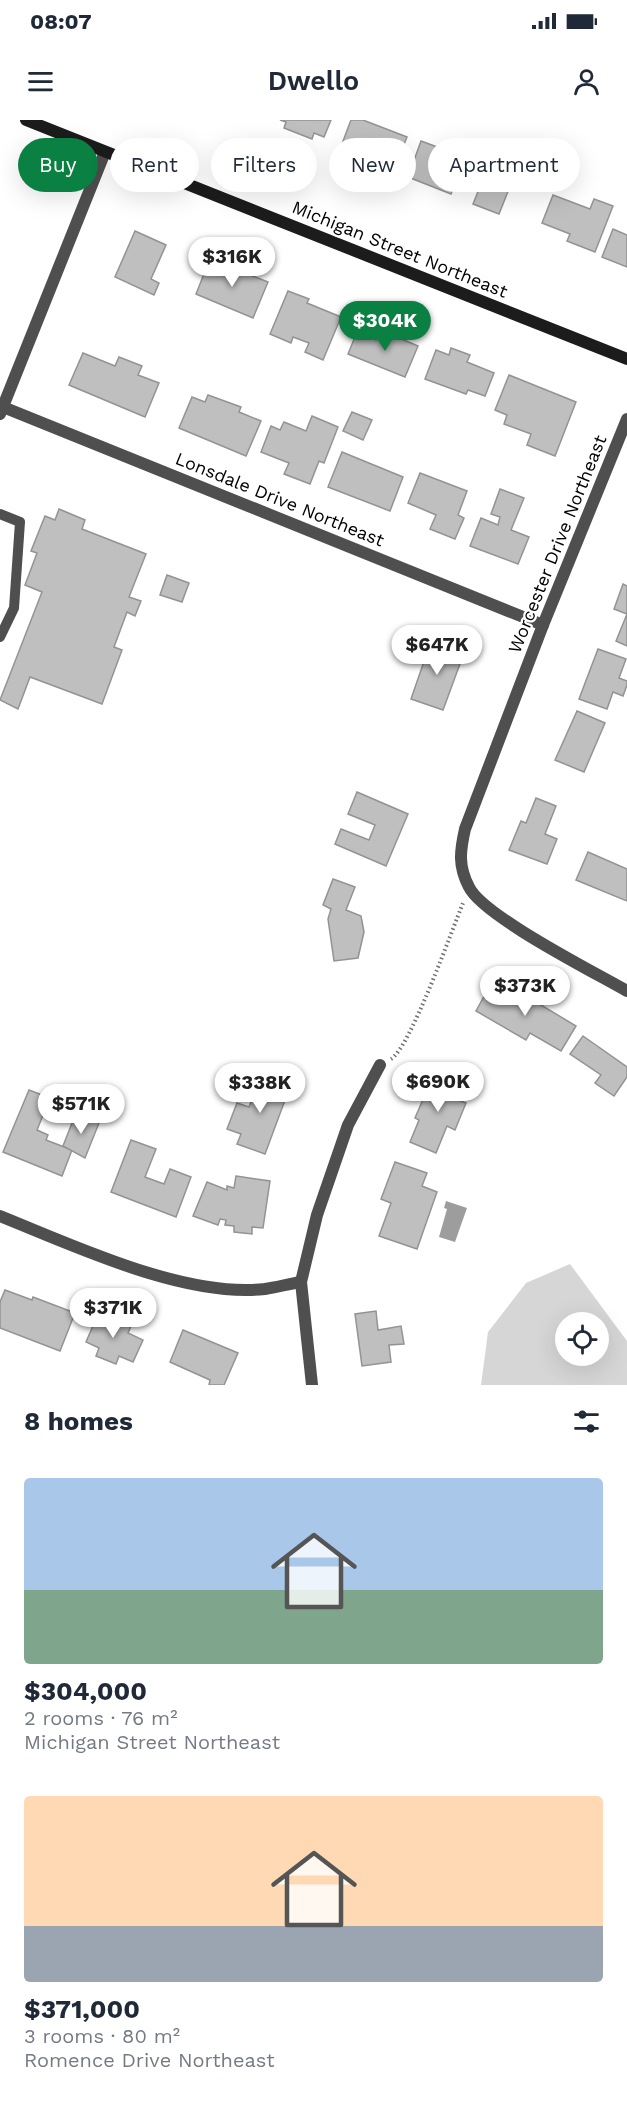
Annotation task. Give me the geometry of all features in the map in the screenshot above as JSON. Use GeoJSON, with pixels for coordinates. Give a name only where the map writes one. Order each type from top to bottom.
{"type":"FeatureCollection","features":[{"type":"Feature","properties":{"kind":"main road","name":"Michigan Street Northeast"},"geometry":{"type":"LineString","coordinates":[[26,120],[627,359]]}},
{"type":"Feature","properties":{"kind":"street"},"geometry":{"type":"LineString","coordinates":[[1,409],[105,152]]}},
{"type":"Feature","properties":{"kind":"street","name":"Lonsdale Drive Northeast"},"geometry":{"type":"LineString","coordinates":[[1,409],[543,625]]}},
{"type":"Feature","properties":{"kind":"street","name":"Worcester Drive Northeast"},"geometry":{"type":"LineString","coordinates":[[469,889],[461,870],[459,854],[465,829],[543,625],[627,419]]}},
{"type":"Feature","properties":{"kind":"street"},"geometry":{"type":"LineString","coordinates":[[469,889],[487,909],[627,992]]}},
{"type":"Feature","properties":{"kind":"street"},"geometry":{"type":"LineString","coordinates":[[312,1385],[301,1282],[317,1215],[348,1125],[380,1065]]}},
{"type":"Feature","properties":{"kind":"street"},"geometry":{"type":"LineString","coordinates":[[0,1216],[116,1262],[178,1281],[244,1289],[264,1289],[301,1282]]}},
{"type":"Feature","properties":{"kind":"lane"},"geometry":{"type":"LineString","coordinates":[[0,514],[20,522],[14,608],[0,637]]}},
{"type":"Feature","properties":{"kind":"path"},"geometry":{"type":"LineString","coordinates":[[380,1065],[397,1055],[406,1038],[469,889]]}},
{"type":"Feature","properties":{"kind":"shaded area"},"geometry":{"type":"Polygon","coordinates":[[[446,1201],[467,1208],[455,1242],[439,1237],[447,1209],[444,1208],[446,1201]]]}},
{"type":"Feature","properties":{"kind":"shaded area"},"geometry":{"type":"Polygon","coordinates":[[[570,1264],[606,1312],[555,1312],[555,1366],[609,1366],[609,1317],[627,1341],[627,1385],[481,1385],[488,1332],[526,1283],[570,1264]]]}},
{"type":"Feature","properties":{"kind":"building"},"geometry":{"type":"Polygon","coordinates":[[[280,120],[331,120],[324,137],[314,133],[312,138],[284,128],[286,122],[280,120]]]}},
{"type":"Feature","properties":{"kind":"building"},"geometry":{"type":"Polygon","coordinates":[[[351,120],[363,120],[407,137],[407,138],[344,138],[351,120]]]}},
{"type":"Feature","properties":{"kind":"building"},"geometry":{"type":"Polygon","coordinates":[[[421,141],[428,144],[428,185],[416,180],[416,155],[421,141]]]}},
{"type":"Feature","properties":{"kind":"building"},"geometry":{"type":"Polygon","coordinates":[[[478,192],[508,192],[499,214],[473,204],[478,192]]]}},
{"type":"Feature","properties":{"kind":"building"},"geometry":{"type":"Polygon","coordinates":[[[553,195],[590,209],[594,199],[613,206],[595,252],[567,241],[570,234],[542,223],[553,195]]]}},
{"type":"Feature","properties":{"kind":"building"},"geometry":{"type":"Polygon","coordinates":[[[613,229],[627,235],[627,267],[602,257],[613,229]]]}},
{"type":"Feature","properties":{"kind":"building"},"geometry":{"type":"Polygon","coordinates":[[[135,231],[166,245],[151,279],[159,283],[154,295],[115,277],[135,231]]]}},
{"type":"Feature","properties":{"kind":"building"},"geometry":{"type":"Polygon","coordinates":[[[210,259],[268,282],[253,318],[196,294],[210,259]]]}},
{"type":"Feature","properties":{"kind":"building"},"geometry":{"type":"Polygon","coordinates":[[[288,291],[309,299],[307,303],[341,317],[323,360],[305,352],[309,343],[293,337],[291,343],[270,334],[288,291]]]}},
{"type":"Feature","properties":{"kind":"building"},"geometry":{"type":"Polygon","coordinates":[[[380,330],[418,346],[405,377],[348,354],[357,332],[376,340],[380,330]]]}},
{"type":"Feature","properties":{"kind":"building"},"geometry":{"type":"Polygon","coordinates":[[[451,348],[470,355],[467,362],[494,373],[485,396],[468,390],[466,394],[425,379],[436,350],[449,355],[451,348]]]}},
{"type":"Feature","properties":{"kind":"building"},"geometry":{"type":"Polygon","coordinates":[[[83,353],[115,366],[119,357],[142,366],[138,375],[159,383],[145,417],[69,385],[83,353]]]}},
{"type":"Feature","properties":{"kind":"building"},"geometry":{"type":"Polygon","coordinates":[[[509,375],[576,402],[555,456],[527,445],[531,434],[504,424],[507,415],[495,410],[509,375]]]}},
{"type":"Feature","properties":{"kind":"building"},"geometry":{"type":"Polygon","coordinates":[[[208,395],[241,407],[239,412],[261,421],[246,456],[179,428],[192,397],[205,402],[208,395]]]}},
{"type":"Feature","properties":{"kind":"building"},"geometry":{"type":"Polygon","coordinates":[[[352,412],[372,420],[363,440],[343,431],[352,412]]]}},
{"type":"Feature","properties":{"kind":"building"},"geometry":{"type":"Polygon","coordinates":[[[312,416],[338,427],[324,463],[319,461],[310,484],[284,474],[289,463],[261,452],[271,426],[280,430],[284,422],[306,431],[312,416]]]}},
{"type":"Feature","properties":{"kind":"building"},"geometry":{"type":"Polygon","coordinates":[[[342,452],[403,477],[390,511],[328,487],[342,452]]]}},
{"type":"Feature","properties":{"kind":"building"},"geometry":{"type":"Polygon","coordinates":[[[420,473],[467,491],[458,515],[464,518],[455,539],[430,529],[436,515],[408,503],[420,473]]]}},
{"type":"Feature","properties":{"kind":"building"},"geometry":{"type":"Polygon","coordinates":[[[500,489],[524,498],[511,530],[529,537],[518,564],[470,546],[481,518],[498,525],[500,517],[491,514],[500,489]]]}},
{"type":"Feature","properties":{"kind":"building"},"geometry":{"type":"Polygon","coordinates":[[[59,509],[85,520],[82,529],[146,554],[129,597],[141,601],[135,616],[127,612],[114,647],[122,650],[102,704],[30,677],[18,709],[0,700],[42,592],[25,585],[37,553],[31,551],[45,516],[55,520],[59,509]]]}},
{"type":"Feature","properties":{"kind":"building"},"geometry":{"type":"Polygon","coordinates":[[[167,575],[189,583],[182,602],[160,595],[167,575]]]}},
{"type":"Feature","properties":{"kind":"building"},"geometry":{"type":"Polygon","coordinates":[[[623,584],[627,586],[627,614],[614,609],[623,584]]]}},
{"type":"Feature","properties":{"kind":"building"},"geometry":{"type":"Polygon","coordinates":[[[627,614],[627,646],[616,641],[627,614]]]}},
{"type":"Feature","properties":{"kind":"building"},"geometry":{"type":"Polygon","coordinates":[[[431,641],[464,653],[443,710],[411,699],[431,641]]]}},
{"type":"Feature","properties":{"kind":"building"},"geometry":{"type":"Polygon","coordinates":[[[598,649],[626,659],[619,678],[627,681],[623,696],[613,692],[607,709],[579,699],[598,649]]]}},
{"type":"Feature","properties":{"kind":"building"},"geometry":{"type":"Polygon","coordinates":[[[577,711],[605,723],[584,772],[555,760],[577,711]]]}},
{"type":"Feature","properties":{"kind":"building"},"geometry":{"type":"Polygon","coordinates":[[[357,792],[408,814],[386,866],[335,844],[341,829],[369,840],[375,825],[348,814],[357,792]]]}},
{"type":"Feature","properties":{"kind":"building"},"geometry":{"type":"Polygon","coordinates":[[[536,798],[556,806],[545,834],[557,839],[547,864],[509,850],[521,821],[526,823],[536,798]]]}},
{"type":"Feature","properties":{"kind":"building"},"geometry":{"type":"Polygon","coordinates":[[[588,852],[627,869],[627,901],[576,880],[588,852]]]}},
{"type":"Feature","properties":{"kind":"building"},"geometry":{"type":"Polygon","coordinates":[[[333,879],[355,887],[346,910],[361,916],[364,932],[358,958],[334,961],[328,919],[331,909],[323,905],[333,879]]]}},
{"type":"Feature","properties":{"kind":"building"},"geometry":{"type":"Polygon","coordinates":[[[492,982],[523,1000],[526,996],[576,1026],[561,1051],[530,1033],[526,1040],[476,1011],[492,982]]]}},
{"type":"Feature","properties":{"kind":"building"},"geometry":{"type":"Polygon","coordinates":[[[583,1036],[627,1067],[627,1077],[614,1096],[595,1083],[601,1075],[570,1054],[583,1036]]]}},
{"type":"Feature","properties":{"kind":"building"},"geometry":{"type":"Polygon","coordinates":[[[262,1073],[291,1084],[265,1154],[237,1144],[241,1134],[227,1129],[237,1103],[249,1107],[262,1073]]]}},
{"type":"Feature","properties":{"kind":"building"},"geometry":{"type":"Polygon","coordinates":[[[434,1074],[464,1087],[458,1100],[466,1103],[455,1130],[447,1126],[436,1153],[410,1142],[419,1120],[415,1118],[434,1074]]]}},
{"type":"Feature","properties":{"kind":"building"},"geometry":{"type":"Polygon","coordinates":[[[29,1090],[50,1098],[37,1130],[48,1135],[46,1140],[72,1150],[62,1176],[3,1152],[29,1090]]]}},
{"type":"Feature","properties":{"kind":"building"},"geometry":{"type":"Polygon","coordinates":[[[76,1113],[99,1123],[85,1158],[63,1146],[76,1113]]]}},
{"type":"Feature","properties":{"kind":"building"},"geometry":{"type":"Polygon","coordinates":[[[131,1140],[156,1149],[145,1177],[164,1184],[170,1169],[191,1177],[176,1217],[111,1192],[131,1140]]]}},
{"type":"Feature","properties":{"kind":"building"},"geometry":{"type":"Polygon","coordinates":[[[395,1162],[427,1173],[422,1186],[437,1192],[417,1249],[379,1236],[391,1203],[381,1199],[395,1162]]]}},
{"type":"Feature","properties":{"kind":"building"},"geometry":{"type":"Polygon","coordinates":[[[236,1176],[270,1181],[263,1228],[252,1227],[252,1234],[234,1232],[234,1226],[225,1225],[226,1220],[220,1219],[218,1225],[193,1216],[207,1182],[227,1190],[227,1186],[234,1188],[236,1176]]]}},
{"type":"Feature","properties":{"kind":"building"},"geometry":{"type":"Polygon","coordinates":[[[5,1290],[32,1300],[33,1297],[75,1313],[60,1351],[0,1328],[0,1302],[5,1290]]]}},
{"type":"Feature","properties":{"kind":"building"},"geometry":{"type":"Polygon","coordinates":[[[376,1311],[378,1330],[401,1326],[404,1344],[389,1345],[391,1362],[362,1366],[355,1314],[376,1311]]]}},
{"type":"Feature","properties":{"kind":"building"},"geometry":{"type":"Polygon","coordinates":[[[99,1312],[131,1326],[128,1333],[143,1340],[133,1362],[119,1356],[116,1364],[96,1356],[99,1348],[86,1342],[99,1312]]]}},
{"type":"Feature","properties":{"kind":"building"},"geometry":{"type":"Polygon","coordinates":[[[183,1330],[238,1353],[224,1385],[209,1385],[210,1380],[170,1362],[183,1330]]]}}]}
